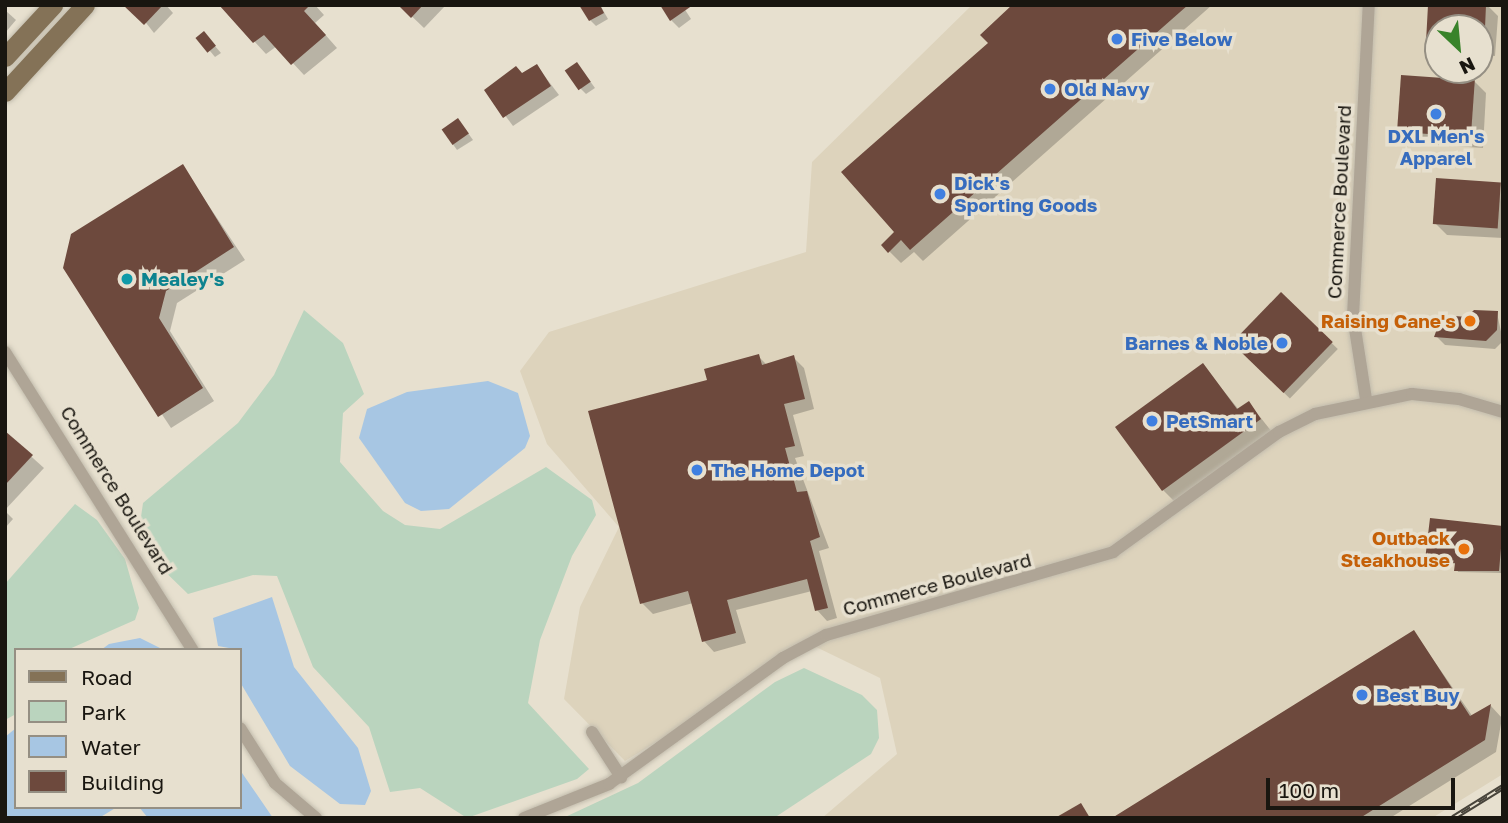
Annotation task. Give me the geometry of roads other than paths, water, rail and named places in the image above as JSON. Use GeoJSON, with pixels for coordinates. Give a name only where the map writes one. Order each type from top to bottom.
{"type":"FeatureCollection","features":[{"type":"Feature","properties":{"kind":"main road"},"geometry":{"type":"LineString","coordinates":[[5,57],[53,5]]}},
{"type":"Feature","properties":{"kind":"main road"},"geometry":{"type":"LineString","coordinates":[[5,92],[85,5]]}},
{"type":"Feature","properties":{"kind":"street","name":"Commerce Boulevard"},"geometry":{"type":"LineString","coordinates":[[1366,399],[1353,316],[1369,5]]}},
{"type":"Feature","properties":{"kind":"street","name":"Commerce Boulevard"},"geometry":{"type":"LineString","coordinates":[[5,352],[192,648]]}},
{"type":"Feature","properties":{"kind":"street","name":"Commerce Boulevard"},"geometry":{"type":"LineString","coordinates":[[524,818],[621,776],[807,644],[1113,552],[1279,432],[1366,399],[1437,395],[1503,412]]}},
{"type":"Feature","properties":{"kind":"street"},"geometry":{"type":"LineString","coordinates":[[242,731],[275,783],[316,818]]}},
{"type":"Feature","properties":{"kind":"street"},"geometry":{"type":"LineString","coordinates":[[592,732],[621,776]]}},
{"type":"Feature","properties":{"kind":"water"},"geometry":{"type":"Polygon","coordinates":[[[488,381],[518,393],[530,436],[525,448],[449,509],[421,511],[405,503],[359,438],[367,409],[407,392],[488,381]]]}},
{"type":"Feature","properties":{"kind":"water"},"geometry":{"type":"Polygon","coordinates":[[[272,597],[294,667],[358,748],[371,791],[365,805],[340,804],[290,766],[242,685],[242,648],[218,646],[213,618],[272,597]]]}},
{"type":"Feature","properties":{"kind":"water"},"geometry":{"type":"Polygon","coordinates":[[[140,638],[160,648],[104,648],[109,644],[140,638]]]}},
{"type":"Feature","properties":{"kind":"water"},"geometry":{"type":"Polygon","coordinates":[[[14,730],[14,809],[114,809],[99,818],[5,818],[5,737],[14,730]]]}},
{"type":"Feature","properties":{"kind":"water"},"geometry":{"type":"Polygon","coordinates":[[[242,773],[273,818],[148,818],[141,809],[242,809],[242,773]]]}},
{"type":"Feature","properties":{"kind":"railway"},"geometry":{"type":"LineString","coordinates":[[1453,818],[1503,787]]}},
{"type":"Feature","properties":{"kind":"place","name":"Five Below"},"geometry":{"type":"Point","coordinates":[1117,39]}},
{"type":"Feature","properties":{"kind":"place","name":"Old Navy"},"geometry":{"type":"Point","coordinates":[1050,89]}},
{"type":"Feature","properties":{"kind":"place","name":"DXL Men's Apparel"},"geometry":{"type":"Point","coordinates":[1436,114]}},
{"type":"Feature","properties":{"kind":"place","name":"Dick's Sporting Goods"},"geometry":{"type":"Point","coordinates":[940,194]}},
{"type":"Feature","properties":{"kind":"place","name":"Mealey's"},"geometry":{"type":"Point","coordinates":[127,279]}},
{"type":"Feature","properties":{"kind":"place","name":"Raising Cane's"},"geometry":{"type":"Point","coordinates":[1470,321]}},
{"type":"Feature","properties":{"kind":"place","name":"Barnes & Noble"},"geometry":{"type":"Point","coordinates":[1282,343]}},
{"type":"Feature","properties":{"kind":"place","name":"PetSmart"},"geometry":{"type":"Point","coordinates":[1152,421]}},
{"type":"Feature","properties":{"kind":"place","name":"The Home Depot"},"geometry":{"type":"Point","coordinates":[697,470]}},
{"type":"Feature","properties":{"kind":"place","name":"Outback Steakhouse"},"geometry":{"type":"Point","coordinates":[1464,549]}},
{"type":"Feature","properties":{"kind":"place","name":"Best Buy"},"geometry":{"type":"Point","coordinates":[1362,695]}}]}
